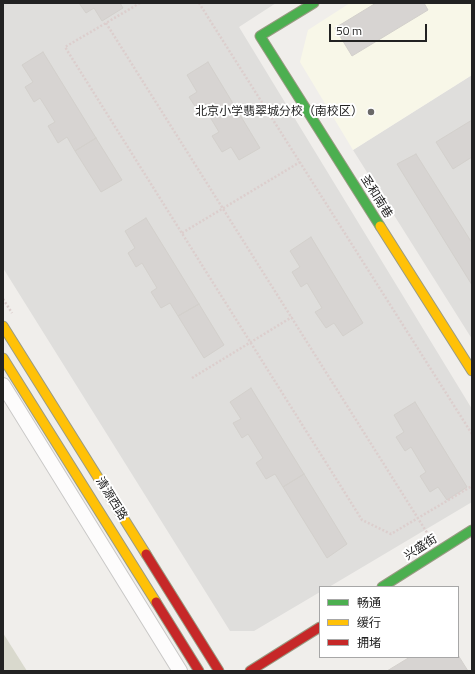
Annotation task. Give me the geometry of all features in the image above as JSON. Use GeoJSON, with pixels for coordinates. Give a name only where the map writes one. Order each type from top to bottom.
{"type":"FeatureCollection","features":[{"type":"Feature","properties":{"kind":"main road","name":"圣和南巷"},"geometry":{"type":"LineString","coordinates":[[314,3],[260,36],[472,371]]}},
{"type":"Feature","properties":{"kind":"main road","name":"清源西路"},"geometry":{"type":"LineString","coordinates":[[3,326],[219,671]]}},
{"type":"Feature","properties":{"kind":"main road","name":"清源西路"},"geometry":{"type":"LineString","coordinates":[[3,358],[199,671]]}},
{"type":"Feature","properties":{"kind":"main road","name":"兴盛街"},"geometry":{"type":"LineString","coordinates":[[384,586],[472,530]]}},
{"type":"Feature","properties":{"kind":"main road"},"geometry":{"type":"LineString","coordinates":[[250,671],[319,628]]}},
{"type":"Feature","properties":{"kind":"street"},"geometry":{"type":"LineString","coordinates":[[3,385],[180,671]]}},
{"type":"Feature","properties":{"kind":"path"},"geometry":{"type":"LineString","coordinates":[[140,3],[65,47],[362,520],[392,534],[472,486]]}},
{"type":"Feature","properties":{"kind":"path"},"geometry":{"type":"LineString","coordinates":[[200,3],[472,434]]}},
{"type":"Feature","properties":{"kind":"path"},"geometry":{"type":"LineString","coordinates":[[106,23],[419,517],[439,551]]}},
{"type":"Feature","properties":{"kind":"path"},"geometry":{"type":"LineString","coordinates":[[182,233],[300,162]]}},
{"type":"Feature","properties":{"kind":"path"},"geometry":{"type":"LineString","coordinates":[[192,378],[292,317]]}},
{"type":"Feature","properties":{"kind":"shaded area"},"geometry":{"type":"Polygon","coordinates":[[[3,3],[276,3],[239,27],[472,409],[472,502],[331,586],[319,586],[319,593],[254,631],[230,631],[3,268],[3,3]]]}},
{"type":"Feature","properties":{"kind":"shaded area","name":"北京小学翡翠城分校（南校区）"},"geometry":{"type":"Polygon","coordinates":[[[350,3],[472,3],[472,75],[353,150],[300,62],[308,30],[350,3]]]}},
{"type":"Feature","properties":{"kind":"shaded area"},"geometry":{"type":"Polygon","coordinates":[[[472,75],[472,339],[353,150],[472,75]]]}},
{"type":"Feature","properties":{"kind":"shaded area"},"geometry":{"type":"Polygon","coordinates":[[[3,633],[27,671],[3,671],[3,633]]]}},
{"type":"Feature","properties":{"kind":"building"},"geometry":{"type":"Polygon","coordinates":[[[79,3],[120,3],[123,8],[102,21],[94,8],[86,13],[79,3]]]}},
{"type":"Feature","properties":{"kind":"building"},"geometry":{"type":"Polygon","coordinates":[[[376,3],[424,3],[428,10],[352,56],[335,28],[376,3]]]}},
{"type":"Feature","properties":{"kind":"building"},"geometry":{"type":"Polygon","coordinates":[[[43,52],[96,138],[75,151],[67,137],[58,143],[48,126],[55,122],[40,98],[34,102],[25,87],[33,82],[22,65],[43,52]]]}},
{"type":"Feature","properties":{"kind":"building"},"geometry":{"type":"Polygon","coordinates":[[[208,62],[260,148],[239,160],[231,147],[222,152],[212,136],[219,132],[204,107],[198,111],[189,97],[197,92],[187,75],[208,62]]]}},
{"type":"Feature","properties":{"kind":"building"},"geometry":{"type":"Polygon","coordinates":[[[472,120],[472,157],[453,169],[436,142],[472,120]]]}},
{"type":"Feature","properties":{"kind":"building"},"geometry":{"type":"Polygon","coordinates":[[[96,138],[122,180],[101,192],[75,151],[96,138]]]}},
{"type":"Feature","properties":{"kind":"building"},"geometry":{"type":"Polygon","coordinates":[[[416,154],[472,243],[472,285],[397,164],[416,154]]]}},
{"type":"Feature","properties":{"kind":"building"},"geometry":{"type":"Polygon","coordinates":[[[146,218],[199,304],[178,316],[170,303],[161,308],[151,292],[157,288],[142,263],[136,267],[128,253],[135,248],[125,231],[146,218]]]}},
{"type":"Feature","properties":{"kind":"building"},"geometry":{"type":"Polygon","coordinates":[[[311,237],[363,323],[343,336],[334,323],[326,328],[315,312],[322,308],[307,283],[301,287],[292,272],[300,267],[290,251],[311,237]]]}},
{"type":"Feature","properties":{"kind":"building"},"geometry":{"type":"Polygon","coordinates":[[[199,304],[224,345],[204,358],[178,316],[199,304]]]}},
{"type":"Feature","properties":{"kind":"building"},"geometry":{"type":"Polygon","coordinates":[[[251,388],[304,474],[283,487],[275,474],[266,479],[256,463],[263,458],[248,434],[242,438],[233,423],[241,419],[230,402],[251,388]]]}},
{"type":"Feature","properties":{"kind":"building"},"geometry":{"type":"Polygon","coordinates":[[[415,402],[467,487],[447,500],[438,487],[430,492],[420,476],[426,472],[411,447],[405,451],[396,437],[404,432],[394,415],[415,402]]]}},
{"type":"Feature","properties":{"kind":"building"},"geometry":{"type":"Polygon","coordinates":[[[304,474],[347,544],[327,558],[283,487],[304,474]]]}},
{"type":"Feature","properties":{"kind":"building"},"geometry":{"type":"Polygon","coordinates":[[[459,657],[468,671],[387,671],[408,658],[459,658],[459,657]]]}},
{"type":"Feature","properties":{"kind":"traffic: fast"},"geometry":{"type":"LineString","coordinates":[[314,3],[260,36],[380,226]]}},
{"type":"Feature","properties":{"kind":"traffic: fast"},"geometry":{"type":"LineString","coordinates":[[384,586],[472,530]]}},
{"type":"Feature","properties":{"kind":"traffic: slow"},"geometry":{"type":"LineString","coordinates":[[380,226],[472,371]]}},
{"type":"Feature","properties":{"kind":"traffic: slow"},"geometry":{"type":"LineString","coordinates":[[3,326],[146,554]]}},
{"type":"Feature","properties":{"kind":"traffic: slow"},"geometry":{"type":"LineString","coordinates":[[3,358],[156,602]]}},
{"type":"Feature","properties":{"kind":"traffic: jam"},"geometry":{"type":"LineString","coordinates":[[146,554],[219,671]]}},
{"type":"Feature","properties":{"kind":"traffic: jam"},"geometry":{"type":"LineString","coordinates":[[156,602],[199,671]]}},
{"type":"Feature","properties":{"kind":"traffic: jam"},"geometry":{"type":"LineString","coordinates":[[250,671],[319,628]]}},
{"type":"Feature","properties":{"kind":"place","name":"北京小学翡翠城分校（南校区）"},"geometry":{"type":"Point","coordinates":[371,112]}}]}
